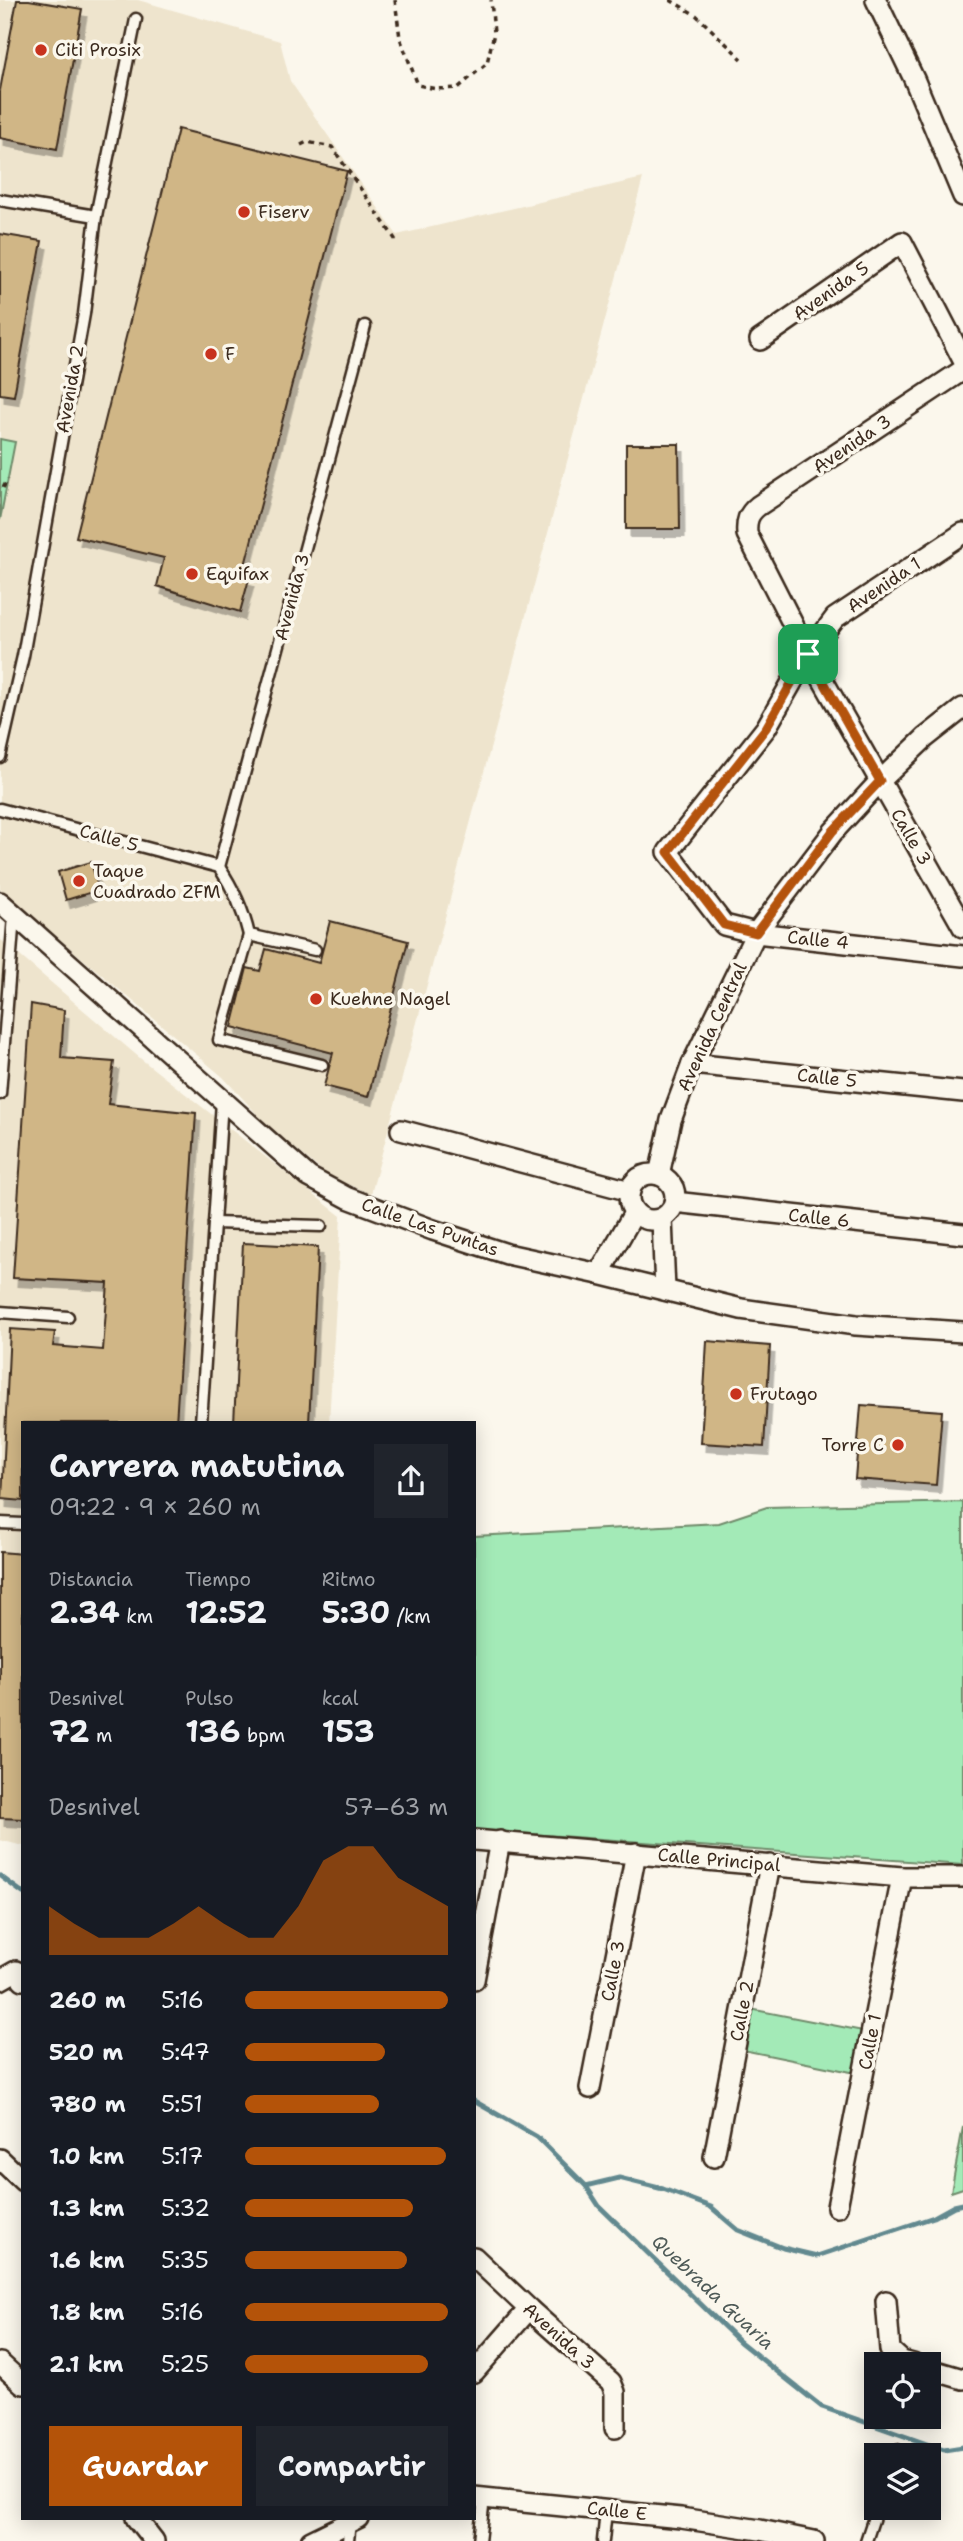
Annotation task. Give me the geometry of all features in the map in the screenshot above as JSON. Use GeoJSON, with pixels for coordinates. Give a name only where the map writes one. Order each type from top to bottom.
{"type":"FeatureCollection","features":[{"type":"Feature","properties":{"kind":"street"},"geometry":{"type":"LineString","coordinates":[[876,0],[914,79],[963,196]]}},
{"type":"Feature","properties":{"kind":"street","name":"Avenida 5"},"geometry":{"type":"LineString","coordinates":[[760,340],[902,242],[963,360]]}},
{"type":"Feature","properties":{"kind":"street","name":"Avenida 3"},"geometry":{"type":"LineString","coordinates":[[747,523],[749,513],[758,506],[963,370]]}},
{"type":"Feature","properties":{"kind":"street","name":"Calle 3"},"geometry":{"type":"LineString","coordinates":[[747,523],[747,534],[808,654],[963,927]]}},
{"type":"Feature","properties":{"kind":"street","name":"Avenida 1"},"geometry":{"type":"LineString","coordinates":[[668,852],[766,728],[808,654],[835,618],[963,533]]}},
{"type":"Feature","properties":{"kind":"street","name":"Avenida Central"},"geometry":{"type":"LineString","coordinates":[[659,1175],[671,1120],[692,1064],[756,933],[832,832],[925,738],[963,708]]}},
{"type":"Feature","properties":{"kind":"street","name":"Calle 4"},"geometry":{"type":"LineString","coordinates":[[668,852],[724,925],[756,933],[963,956]]}},
{"type":"Feature","properties":{"kind":"street","name":"Calle Las Puntas"},"geometry":{"type":"LineString","coordinates":[[7,908],[309,1177],[348,1198],[507,1254],[741,1309],[856,1325],[963,1332]]}},
{"type":"Feature","properties":{"kind":"street","name":"Calle 5"},"geometry":{"type":"LineString","coordinates":[[692,1064],[963,1092]]}},
{"type":"Feature","properties":{"kind":"street"},"geometry":{"type":"LineString","coordinates":[[401,1130],[630,1191]]}},
{"type":"Feature","properties":{"kind":"street"},"geometry":{"type":"LineString","coordinates":[[659,1175],[672,1186],[674,1202],[662,1219],[647,1220],[634,1213],[629,1199],[630,1191],[639,1178],[659,1175]]}},
{"type":"Feature","properties":{"kind":"street","name":"Calle 6"},"geometry":{"type":"LineString","coordinates":[[674,1202],[963,1234]]}},
{"type":"Feature","properties":{"kind":"street"},"geometry":{"type":"LineString","coordinates":[[598,1274],[634,1213]]}},
{"type":"Feature","properties":{"kind":"street"},"geometry":{"type":"LineString","coordinates":[[662,1219],[665,1290]]}},
{"type":"Feature","properties":{"kind":"street","name":"Calle Principal"},"geometry":{"type":"LineString","coordinates":[[476,1840],[902,1877],[963,1877]]}},
{"type":"Feature","properties":{"kind":"street"},"geometry":{"type":"LineString","coordinates":[[476,1969],[500,1842]]}},
{"type":"Feature","properties":{"kind":"street","name":"Calle 3"},"geometry":{"type":"LineString","coordinates":[[590,2088],[636,1853]]}},
{"type":"Feature","properties":{"kind":"street","name":"Calle 2"},"geometry":{"type":"LineString","coordinates":[[713,2157],[770,1865]]}},
{"type":"Feature","properties":{"kind":"street","name":"Calle 1"},"geometry":{"type":"LineString","coordinates":[[837,2207],[902,1877]]}},
{"type":"Feature","properties":{"kind":"street"},"geometry":{"type":"LineString","coordinates":[[0,2159],[21,2179]]}},
{"type":"Feature","properties":{"kind":"street","name":"Avenida 3"},"geometry":{"type":"LineString","coordinates":[[476,2259],[611,2382],[615,2392],[615,2428]]}},
{"type":"Feature","properties":{"kind":"street"},"geometry":{"type":"LineString","coordinates":[[886,2301],[888,2344],[892,2352]]}},
{"type":"Feature","properties":{"kind":"street"},"geometry":{"type":"LineString","coordinates":[[476,2370],[528,2309]]}},
{"type":"Feature","properties":{"kind":"street"},"geometry":{"type":"LineString","coordinates":[[0,2363],[21,2382]]}},
{"type":"Feature","properties":{"kind":"street"},"geometry":{"type":"LineString","coordinates":[[941,2373],[963,2379]]}},
{"type":"Feature","properties":{"kind":"street","name":"Calle E"},"geometry":{"type":"LineString","coordinates":[[479,2497],[606,2510],[759,2535],[814,2541]]}},
{"type":"Feature","properties":{"kind":"street"},"geometry":{"type":"LineString","coordinates":[[138,2520],[154,2541]]}},
{"type":"Feature","properties":{"kind":"street"},"geometry":{"type":"LineString","coordinates":[[311,2541],[352,2527]]}},
{"type":"Feature","properties":{"kind":"lane","name":"Avenida 2"},"geometry":{"type":"LineString","coordinates":[[0,757],[23,656],[84,314],[96,216],[136,19]]}},
{"type":"Feature","properties":{"kind":"lane"},"geometry":{"type":"LineString","coordinates":[[0,200],[96,216]]}},
{"type":"Feature","properties":{"kind":"lane","name":"Avenida 3"},"geometry":{"type":"LineString","coordinates":[[219,867],[365,326]]}},
{"type":"Feature","properties":{"kind":"lane","name":"Calle 5"},"geometry":{"type":"LineString","coordinates":[[0,809],[219,867]]}},
{"type":"Feature","properties":{"kind":"lane"},"geometry":{"type":"LineString","coordinates":[[219,867],[234,890],[244,913],[249,935],[219,1040],[321,1065]]}},
{"type":"Feature","properties":{"kind":"lane"},"geometry":{"type":"LineString","coordinates":[[0,1094],[7,908]]}},
{"type":"Feature","properties":{"kind":"lane"},"geometry":{"type":"LineString","coordinates":[[249,935],[315,950]]}},
{"type":"Feature","properties":{"kind":"lane"},"geometry":{"type":"LineString","coordinates":[[201,1421],[222,1101]]}},
{"type":"Feature","properties":{"kind":"lane"},"geometry":{"type":"LineString","coordinates":[[214,1223],[321,1226]]}},
{"type":"Feature","properties":{"kind":"lane"},"geometry":{"type":"LineString","coordinates":[[0,1312],[68,1317]]}},
{"type":"Feature","properties":{"kind":"lane"},"geometry":{"type":"LineString","coordinates":[[0,1523],[21,1524]]}},
{"type":"Feature","properties":{"kind":"lane"},"geometry":{"type":"LineString","coordinates":[[479,2497],[479,2541]]}},
{"type":"Feature","properties":{"kind":"lane"},"geometry":{"type":"LineString","coordinates":[[603,2541],[606,2510]]}},
{"type":"Feature","properties":{"kind":"lane"},"geometry":{"type":"LineString","coordinates":[[866,2541],[873,2520]]}},
{"type":"Feature","properties":{"kind":"path"},"geometry":{"type":"LineString","coordinates":[[395,0],[400,37],[418,85],[436,89],[458,88],[486,63],[494,33],[491,0]]}},
{"type":"Feature","properties":{"kind":"path"},"geometry":{"type":"LineString","coordinates":[[670,0],[696,15],[742,59]]}},
{"type":"Feature","properties":{"kind":"path"},"geometry":{"type":"LineString","coordinates":[[301,145],[307,142],[332,147],[395,239],[395,245]]}},
{"type":"Feature","properties":{"kind":"path"},"geometry":{"type":"LineString","coordinates":[[3,488],[8,479]]}},
{"type":"Feature","properties":{"kind":"shaded area"},"geometry":{"type":"Polygon","coordinates":[[[0,0],[138,0],[280,41],[290,81],[397,235],[643,178],[371,1194],[328,1176],[266,1124],[223,1077],[0,889],[0,0]]]}},
{"type":"Feature","properties":{"kind":"shaded area"},"geometry":{"type":"Polygon","coordinates":[[[0,939],[141,1059],[341,1216],[329,1421],[21,1421],[21,1845],[0,1840],[0,939]]]}},
{"type":"Feature","properties":{"kind":"green space"},"geometry":{"type":"Polygon","coordinates":[[[0,439],[15,442],[0,520],[0,439]]]}},
{"type":"Feature","properties":{"kind":"green space"},"geometry":{"type":"Polygon","coordinates":[[[963,1502],[963,1865],[476,1830],[476,1536],[719,1523],[767,1507],[963,1502]]]}},
{"type":"Feature","properties":{"kind":"green space"},"geometry":{"type":"Polygon","coordinates":[[[750,2009],[863,2031],[856,2073],[743,2050],[750,2009]]]}},
{"type":"Feature","properties":{"kind":"green space"},"geometry":{"type":"Polygon","coordinates":[[[963,2127],[963,2188],[951,2192],[963,2127]]]}},
{"type":"Feature","properties":{"kind":"building","name":"Citi Prosix"},"geometry":{"type":"Polygon","coordinates":[[[17,0],[82,9],[57,149],[0,138],[0,90],[17,0]]]}},
{"type":"Feature","properties":{"kind":"building","name":"F"},"geometry":{"type":"Polygon","coordinates":[[[178,129],[347,171],[242,577],[249,579],[240,612],[157,586],[164,558],[76,537],[178,129]]]}},
{"type":"Feature","properties":{"kind":"building"},"geometry":{"type":"Polygon","coordinates":[[[0,234],[42,241],[14,396],[0,394],[0,234]]]}},
{"type":"Feature","properties":{"kind":"building"},"geometry":{"type":"Polygon","coordinates":[[[626,444],[679,444],[680,529],[626,529],[626,444]]]}},
{"type":"Feature","properties":{"kind":"building","name":"Taque Cuadrado ZFM"},"geometry":{"type":"Polygon","coordinates":[[[91,862],[99,890],[66,900],[58,872],[91,862]]]}},
{"type":"Feature","properties":{"kind":"building","name":"Kuehne Nagel"},"geometry":{"type":"Polygon","coordinates":[[[330,921],[408,941],[368,1097],[324,1086],[333,1053],[232,1027],[247,968],[260,971],[266,949],[319,963],[330,921]]]}},
{"type":"Feature","properties":{"kind":"building"},"geometry":{"type":"Polygon","coordinates":[[[31,1004],[64,1010],[61,1058],[114,1062],[108,1104],[196,1113],[176,1421],[21,1421],[21,1501],[2,1499],[10,1329],[55,1332],[53,1346],[103,1350],[108,1283],[13,1278],[31,1004]]]}},
{"type":"Feature","properties":{"kind":"building"},"geometry":{"type":"Polygon","coordinates":[[[243,1243],[318,1247],[309,1421],[234,1421],[243,1243]]]}},
{"type":"Feature","properties":{"kind":"building","name":"Frutago"},"geometry":{"type":"Polygon","coordinates":[[[707,1341],[770,1346],[764,1447],[701,1443],[707,1341]]]}},
{"type":"Feature","properties":{"kind":"building","name":"Torre C"},"geometry":{"type":"Polygon","coordinates":[[[861,1405],[942,1411],[936,1485],[855,1479],[861,1405]]]}},
{"type":"Feature","properties":{"kind":"building"},"geometry":{"type":"Polygon","coordinates":[[[0,1552],[21,1554],[21,1819],[0,1818],[0,1552]]]}},
{"type":"Feature","properties":{"kind":"waterway","name":"Quebrada Guaria"},"geometry":{"type":"LineString","coordinates":[[0,1876],[21,1892]]}},
{"type":"Feature","properties":{"kind":"waterway","name":"Quebrada Guaria"},"geometry":{"type":"LineString","coordinates":[[476,2102],[537,2137],[586,2186],[599,2206],[740,2342],[822,2407],[944,2450],[963,2447]]}},
{"type":"Feature","properties":{"kind":"waterway"},"geometry":{"type":"LineString","coordinates":[[586,2186],[619,2178],[663,2189],[711,2207],[738,2230],[783,2248],[817,2256],[934,2217],[963,2204]]}},
{"type":"Feature","properties":{"kind":"place","name":"Citi Prosix"},"geometry":{"type":"Point","coordinates":[41,50]}},
{"type":"Feature","properties":{"kind":"place","name":"Fiserv"},"geometry":{"type":"Point","coordinates":[244,212]}},
{"type":"Feature","properties":{"kind":"place","name":"F"},"geometry":{"type":"Point","coordinates":[211,354]}},
{"type":"Feature","properties":{"kind":"place","name":"Equifax"},"geometry":{"type":"Point","coordinates":[192,574]}},
{"type":"Feature","properties":{"kind":"place","name":"Taque Cuadrado ZFM"},"geometry":{"type":"Point","coordinates":[79,881]}},
{"type":"Feature","properties":{"kind":"place","name":"Kuehne Nagel"},"geometry":{"type":"Point","coordinates":[316,999]}},
{"type":"Feature","properties":{"kind":"place","name":"Frutago"},"geometry":{"type":"Point","coordinates":[736,1394]}},
{"type":"Feature","properties":{"kind":"place","name":"Torre C"},"geometry":{"type":"Point","coordinates":[898,1445]}},
{"type":"Feature","properties":{"kind":"route"},"geometry":{"type":"LineString","coordinates":[[808,654],[880,781],[832,832],[756,933],[724,925],[668,852],[766,728],[808,654]]}}]}
